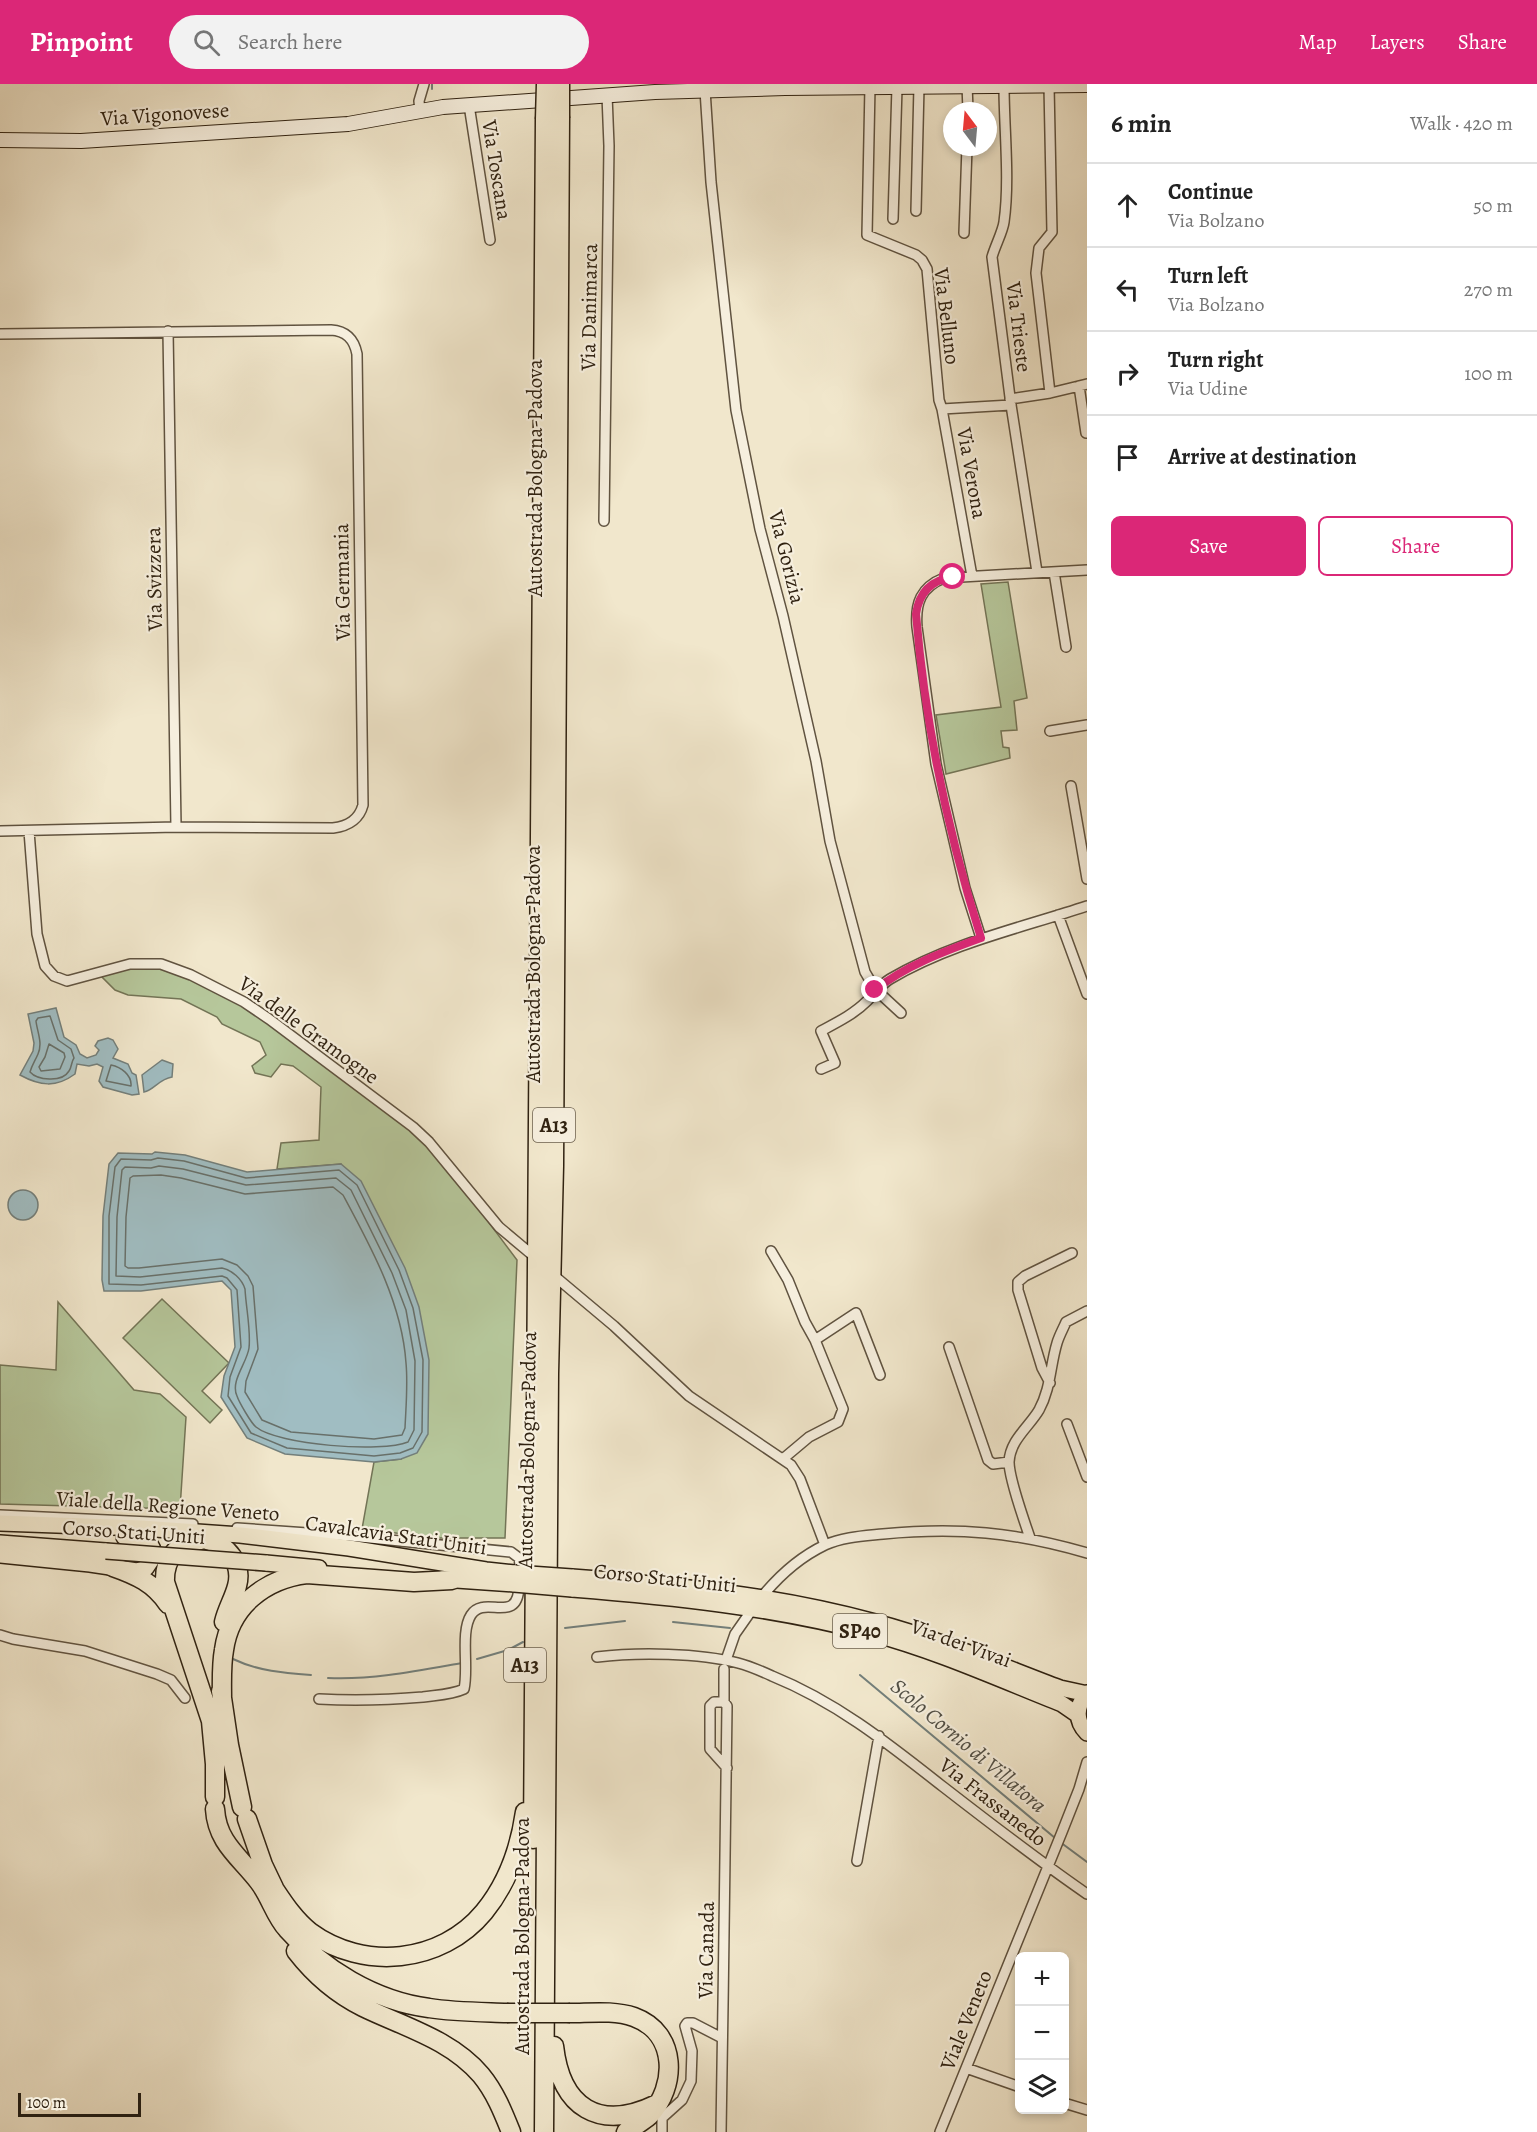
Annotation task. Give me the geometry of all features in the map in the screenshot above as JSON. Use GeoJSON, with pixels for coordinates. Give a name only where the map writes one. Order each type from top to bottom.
{"type":"FeatureCollection","features":[{"type":"Feature","properties":{"kind":"highway","name":"Autostrada Bologna-Padova"},"geometry":{"type":"LineString","coordinates":[[544,2132],[549,1386],[554,1166],[553,119],[546,84]]}},
{"type":"Feature","properties":{"kind":"highway","name":"Autostrada Bologna-Padova"},"geometry":{"type":"LineString","coordinates":[[531,2132],[534,1489],[553,119],[560,84]]}},
{"type":"Feature","properties":{"kind":"highway","name":"A13"},"geometry":{"type":"LineString","coordinates":[[268,1887],[294,1917],[318,1937],[347,1952],[376,1958],[398,1957],[441,1945],[470,1927],[494,1899],[514,1856],[525,1812],[525,1615],[534,1489]]}},
{"type":"Feature","properties":{"kind":"highway"},"geometry":{"type":"LineString","coordinates":[[511,2132],[488,2085],[470,2064],[436,2040],[362,2006],[333,1988],[300,1956],[285,1936],[268,1887],[263,1865],[245,1813],[222,1701],[218,1667],[220,1646],[225,1616],[237,1586],[236,1565],[230,1553],[218,1544],[204,1540],[188,1542],[170,1557],[165,1569],[166,1589],[211,1722],[215,1764],[216,1819],[226,1844],[268,1887],[295,1937],[312,1954],[354,1982],[399,2001],[427,2008],[463,2012],[624,2015],[642,2021],[658,2033],[665,2046],[670,2072],[668,2084],[649,2116],[626,2132]]}},
{"type":"Feature","properties":{"kind":"highway"},"geometry":{"type":"LineString","coordinates":[[110,1559],[150,1584],[167,1603],[181,1630]]}},
{"type":"Feature","properties":{"kind":"highway"},"geometry":{"type":"LineString","coordinates":[[222,1701],[224,1649],[232,1622],[248,1600],[270,1584],[295,1575],[307,1574],[414,1582],[452,1580]]}},
{"type":"Feature","properties":{"kind":"highway"},"geometry":{"type":"LineString","coordinates":[[544,1941],[556,2068],[569,2096],[584,2109],[605,2118],[628,2118],[657,2104]]}},
{"type":"Feature","properties":{"kind":"main road","name":"Via Vigonovese"},"geometry":{"type":"LineString","coordinates":[[0,140],[81,141],[323,126],[374,121],[420,111],[469,105],[705,90],[1087,85]]}},
{"type":"Feature","properties":{"kind":"main road","name":"Corso Stati Uniti"},"geometry":{"type":"LineString","coordinates":[[0,1523],[141,1528],[240,1535]]}},
{"type":"Feature","properties":{"kind":"main road"},"geometry":{"type":"LineString","coordinates":[[0,1528],[143,1538],[152,1547],[153,1561],[146,1568],[137,1571],[110,1559],[4,1556]]}},
{"type":"Feature","properties":{"kind":"main road"},"geometry":{"type":"LineString","coordinates":[[77,1533],[133,1534],[204,1540],[446,1569],[486,1570]]}},
{"type":"Feature","properties":{"kind":"main road","name":"Cavalcavia Stati Uniti"},"geometry":{"type":"LineString","coordinates":[[240,1535],[349,1548],[486,1570],[514,1578]]}},
{"type":"Feature","properties":{"kind":"main road","name":"Corso Stati Uniti"},"geometry":{"type":"LineString","coordinates":[[0,1543],[110,1559],[266,1563]]}},
{"type":"Feature","properties":{"kind":"main road","name":"Cavalcavia Stati Uniti"},"geometry":{"type":"LineString","coordinates":[[266,1563],[452,1580],[514,1578],[572,1583]]}},
{"type":"Feature","properties":{"kind":"main road","name":"Corso Stati Uniti"},"geometry":{"type":"LineString","coordinates":[[572,1583],[702,1601],[757,1604]]}},
{"type":"Feature","properties":{"kind":"main road","name":"Via dei Vivai"},"geometry":{"type":"LineString","coordinates":[[757,1604],[843,1614],[894,1627],[1060,1689],[1087,1693]]}},
{"type":"Feature","properties":{"kind":"main road","name":"Via dei Vivai"},"geometry":{"type":"LineString","coordinates":[[757,1604],[901,1642],[1062,1704],[1078,1715]]}},
{"type":"Feature","properties":{"kind":"main road","name":"SP40"},"geometry":{"type":"LineString","coordinates":[[1078,1715],[1078,1707],[1087,1693]]}},
{"type":"Feature","properties":{"kind":"main road"},"geometry":{"type":"LineString","coordinates":[[1078,1715],[1086,1734]]}},
{"type":"Feature","properties":{"kind":"street"},"geometry":{"type":"LineString","coordinates":[[420,111],[419,101],[424,84]]}},
{"type":"Feature","properties":{"kind":"street"},"geometry":{"type":"LineString","coordinates":[[967,85],[968,102]]}},
{"type":"Feature","properties":{"kind":"street"},"geometry":{"type":"LineString","coordinates":[[916,211],[918,86]]}},
{"type":"Feature","properties":{"kind":"street","name":"Via Trieste"},"geometry":{"type":"LineString","coordinates":[[1004,86],[1006,202],[1004,225],[996,240],[992,257],[1011,402],[1038,572]]}},
{"type":"Feature","properties":{"kind":"street"},"geometry":{"type":"LineString","coordinates":[[1049,86],[1052,232],[1040,248],[1036,273],[1050,393]]}},
{"type":"Feature","properties":{"kind":"street","name":"Via Belluno"},"geometry":{"type":"LineString","coordinates":[[870,87],[867,230],[916,255],[927,269],[939,400],[942,409]]}},
{"type":"Feature","properties":{"kind":"street"},"geometry":{"type":"LineString","coordinates":[[893,219],[897,87]]}},
{"type":"Feature","properties":{"kind":"street","name":"Via Gorizia"},"geometry":{"type":"LineString","coordinates":[[705,90],[711,182],[736,410],[760,529],[783,616],[816,761],[830,841],[865,972],[875,990],[901,1013]]}},
{"type":"Feature","properties":{"kind":"street","name":"Via Danimarca"},"geometry":{"type":"LineString","coordinates":[[604,521],[609,146],[607,95]]}},
{"type":"Feature","properties":{"kind":"street","name":"Via Toscana"},"geometry":{"type":"LineString","coordinates":[[469,105],[490,240]]}},
{"type":"Feature","properties":{"kind":"street"},"geometry":{"type":"LineString","coordinates":[[964,233],[967,156]]}},
{"type":"Feature","properties":{"kind":"street","name":"Via Svizzera"},"geometry":{"type":"LineString","coordinates":[[168,331],[176,827]]}},
{"type":"Feature","properties":{"kind":"street","name":"Via Germania"},"geometry":{"type":"LineString","coordinates":[[0,334],[339,331],[350,337],[357,354],[362,809],[354,821],[342,827],[333,828],[176,827],[0,831]]}},
{"type":"Feature","properties":{"kind":"street","name":"Via Verona"},"geometry":{"type":"LineString","coordinates":[[972,576],[942,409],[945,411],[1011,402],[1083,385],[1086,433]]}},
{"type":"Feature","properties":{"kind":"street"},"geometry":{"type":"LineString","coordinates":[[981,938],[965,888],[936,764],[928,720],[916,614],[918,601],[923,592],[934,582],[944,578],[1087,570]]}},
{"type":"Feature","properties":{"kind":"street"},"geometry":{"type":"LineString","coordinates":[[1054,572],[1066,647]]}},
{"type":"Feature","properties":{"kind":"street"},"geometry":{"type":"LineString","coordinates":[[1050,731],[1087,725]]}},
{"type":"Feature","properties":{"kind":"street"},"geometry":{"type":"LineString","coordinates":[[1071,786],[1087,879]]}},
{"type":"Feature","properties":{"kind":"street","name":"Via delle Gramogne"},"geometry":{"type":"LineString","coordinates":[[29,831],[37,934],[45,966],[54,976],[67,981],[130,964],[161,964],[191,975],[244,1002],[413,1127],[429,1142],[499,1227],[530,1253]]}},
{"type":"Feature","properties":{"kind":"street"},"geometry":{"type":"LineString","coordinates":[[821,1069],[835,1064],[821,1030],[845,1018],[868,1000],[875,990],[888,979],[981,938],[1087,906]]}},
{"type":"Feature","properties":{"kind":"street"},"geometry":{"type":"LineString","coordinates":[[1058,915],[1087,994]]}},
{"type":"Feature","properties":{"kind":"street"},"geometry":{"type":"LineString","coordinates":[[771,1251],[788,1280],[843,1404],[843,1413],[838,1422],[808,1437],[784,1458]]}},
{"type":"Feature","properties":{"kind":"street"},"geometry":{"type":"LineString","coordinates":[[1050,1383],[1042,1368],[1018,1290],[1018,1282],[1025,1276],[1072,1253]]}},
{"type":"Feature","properties":{"kind":"street"},"geometry":{"type":"LineString","coordinates":[[558,1279],[614,1326],[689,1396],[784,1458],[800,1479],[825,1545]]}},
{"type":"Feature","properties":{"kind":"street"},"geometry":{"type":"LineString","coordinates":[[1030,1538],[1009,1462],[1016,1441],[1038,1412],[1050,1383],[1057,1343],[1066,1322],[1087,1311]]}},
{"type":"Feature","properties":{"kind":"street"},"geometry":{"type":"LineString","coordinates":[[815,1340],[856,1313],[880,1375]]}},
{"type":"Feature","properties":{"kind":"street"},"geometry":{"type":"LineString","coordinates":[[949,1347],[988,1460],[993,1464],[1009,1462]]}},
{"type":"Feature","properties":{"kind":"street"},"geometry":{"type":"LineString","coordinates":[[1066,1424],[1087,1477]]}},
{"type":"Feature","properties":{"kind":"street","name":"Viale della Regione Veneto"},"geometry":{"type":"LineString","coordinates":[[0,1515],[146,1521],[350,1536],[511,1552],[519,1558],[519,1595],[516,1604],[510,1607],[477,1609],[471,1614],[467,1627],[464,1689],[447,1694],[391,1700],[319,1699]]}},
{"type":"Feature","properties":{"kind":"street"},"geometry":{"type":"LineString","coordinates":[[597,1657],[656,1654],[725,1664],[735,1634],[757,1604],[787,1570],[825,1545],[839,1540],[932,1530],[972,1530],[1030,1538],[1087,1553]]}},
{"type":"Feature","properties":{"kind":"street"},"geometry":{"type":"LineString","coordinates":[[0,1635],[85,1651],[157,1674],[171,1680],[185,1698]]}},
{"type":"Feature","properties":{"kind":"street"},"geometry":{"type":"LineString","coordinates":[[0,1641],[13,1639]]}},
{"type":"Feature","properties":{"kind":"street","name":"Via Canada"},"geometry":{"type":"LineString","coordinates":[[722,2132],[727,1768],[725,1664]]}},
{"type":"Feature","properties":{"kind":"street","name":"Via Frassanedo"},"geometry":{"type":"LineString","coordinates":[[725,1664],[747,1665],[820,1698],[879,1736],[1048,1867],[1087,1894]]}},
{"type":"Feature","properties":{"kind":"street"},"geometry":{"type":"LineString","coordinates":[[724,1702],[714,1702],[710,1707],[710,1749],[727,1768]]}},
{"type":"Feature","properties":{"kind":"street"},"geometry":{"type":"LineString","coordinates":[[857,1861],[879,1736]]}},
{"type":"Feature","properties":{"kind":"street","name":"Viale Veneto"},"geometry":{"type":"LineString","coordinates":[[940,2132],[1062,1832],[1087,1762]]}},
{"type":"Feature","properties":{"kind":"street","name":"Viale Veneto"},"geometry":{"type":"LineString","coordinates":[[1079,1789],[1087,1778]]}},
{"type":"Feature","properties":{"kind":"street"},"geometry":{"type":"LineString","coordinates":[[662,2132],[662,2118],[682,2100],[691,2081],[692,2051],[685,2026],[687,2023],[693,2023],[722,2038]]}},
{"type":"Feature","properties":{"kind":"street"},"geometry":{"type":"LineString","coordinates":[[966,2068],[1015,2085]]}},
{"type":"Feature","properties":{"kind":"street"},"geometry":{"type":"LineString","coordinates":[[1069,2104],[1087,2110]]}},
{"type":"Feature","properties":{"kind":"green space"},"geometry":{"type":"Polygon","coordinates":[[[1008,582],[1027,698],[1014,701],[1017,730],[1001,731],[1003,747],[1009,748],[1010,758],[946,774],[936,715],[1001,707],[981,584],[1008,582]]]}},
{"type":"Feature","properties":{"kind":"green space"},"geometry":{"type":"Polygon","coordinates":[[[131,967],[159,967],[193,973],[244,1003],[413,1128],[443,1161],[517,1260],[505,1538],[438,1538],[362,1529],[374,1462],[401,1459],[341,1164],[277,1169],[281,1143],[319,1140],[321,1087],[293,1066],[281,1064],[271,1077],[255,1073],[252,1066],[266,1055],[260,1042],[222,1024],[217,1017],[181,999],[128,995],[115,990],[101,976],[131,967]]]}},
{"type":"Feature","properties":{"kind":"green space"},"geometry":{"type":"Polygon","coordinates":[[[162,1299],[229,1363],[202,1391],[222,1410],[210,1423],[123,1338],[162,1299]]]}},
{"type":"Feature","properties":{"kind":"green space"},"geometry":{"type":"Polygon","coordinates":[[[58,1302],[134,1390],[160,1394],[186,1417],[180,1509],[0,1504],[0,1365],[56,1370],[58,1302]]]}},
{"type":"Feature","properties":{"kind":"water"},"geometry":{"type":"Polygon","coordinates":[[[56,1008],[64,1037],[76,1045],[80,1054],[87,1058],[96,1055],[99,1050],[95,1046],[98,1041],[108,1038],[113,1040],[118,1049],[113,1058],[128,1064],[132,1073],[136,1075],[139,1094],[132,1095],[103,1087],[99,1081],[103,1067],[97,1064],[89,1066],[77,1064],[75,1074],[68,1079],[48,1084],[20,1075],[33,1051],[34,1043],[28,1014],[56,1008]]]}},
{"type":"Feature","properties":{"kind":"water"},"geometry":{"type":"Polygon","coordinates":[[[162,1060],[173,1064],[172,1077],[144,1092],[142,1075],[162,1060]]]}},
{"type":"Feature","properties":{"kind":"water"},"geometry":{"type":"Polygon","coordinates":[[[155,1152],[185,1155],[247,1172],[341,1164],[361,1181],[405,1268],[419,1307],[429,1360],[428,1434],[417,1453],[401,1459],[374,1462],[285,1454],[247,1438],[221,1397],[224,1376],[235,1347],[231,1290],[222,1281],[141,1291],[104,1291],[102,1280],[103,1216],[109,1164],[118,1153],[152,1154],[155,1152]]]}},
{"type":"Feature","properties":{"kind":"water"},"geometry":{"type":"Polygon","coordinates":[[[23,1190],[34,1194],[38,1205],[34,1216],[23,1220],[12,1216],[8,1205],[12,1194],[23,1190]]]}},
{"type":"Feature","properties":{"kind":"waterway"},"geometry":{"type":"LineString","coordinates":[[432,84],[432,89]]}},
{"type":"Feature","properties":{"kind":"waterway","name":"Scolo Cornio di Villatora"},"geometry":{"type":"LineString","coordinates":[[565,1628],[625,1621]]}},
{"type":"Feature","properties":{"kind":"waterway","name":"Scolo Cornio di Villatora"},"geometry":{"type":"LineString","coordinates":[[673,1622],[730,1628]]}},
{"type":"Feature","properties":{"kind":"waterway","name":"Scolo Cornio di Villatora"},"geometry":{"type":"LineString","coordinates":[[477,1659],[508,1650],[523,1642]]}},
{"type":"Feature","properties":{"kind":"waterway","name":"Scolo Cornio di Villatora"},"geometry":{"type":"LineString","coordinates":[[233,1659],[262,1669],[311,1675]]}},
{"type":"Feature","properties":{"kind":"waterway","name":"Scolo Cornio di Villatora"},"geometry":{"type":"LineString","coordinates":[[328,1678],[378,1676],[462,1663]]}},
{"type":"Feature","properties":{"kind":"waterway","name":"Scolo Cornio di Villatora"},"geometry":{"type":"LineString","coordinates":[[860,1675],[1055,1838]]}},
{"type":"Feature","properties":{"kind":"waterway","name":"Scolo Cornio di Villatora"},"geometry":{"type":"LineString","coordinates":[[1060,1842],[1087,1862]]}},
{"type":"Feature","properties":{"kind":"route"},"geometry":{"type":"LineString","coordinates":[[875,990],[888,979],[908,969],[981,938],[965,888],[936,764],[928,720],[917,627],[918,601],[923,592],[934,582],[953,577]]}}]}
